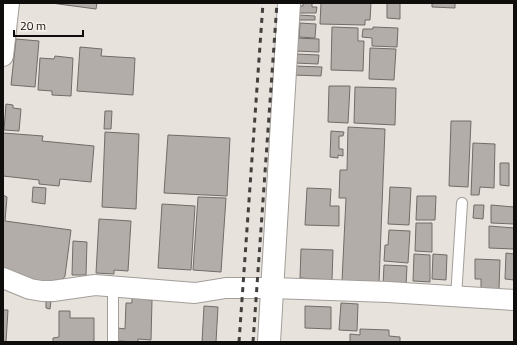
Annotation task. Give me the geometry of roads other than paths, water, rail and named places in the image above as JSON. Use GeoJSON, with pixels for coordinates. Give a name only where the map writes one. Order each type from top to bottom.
{"type":"FeatureCollection","features":[{"type":"Feature","properties":{"kind":"street"},"geometry":{"type":"LineString","coordinates":[[3,56],[9,3]]}},
{"type":"Feature","properties":{"kind":"street"},"geometry":{"type":"LineString","coordinates":[[269,342],[289,3]]}},
{"type":"Feature","properties":{"kind":"street"},"geometry":{"type":"LineString","coordinates":[[3,278],[30,289],[42,291],[53,291],[95,285],[195,293],[226,288],[272,288],[388,292],[514,300]]}},
{"type":"Feature","properties":{"kind":"lane"},"geometry":{"type":"LineString","coordinates":[[456,297],[462,203]]}},
{"type":"Feature","properties":{"kind":"lane"},"geometry":{"type":"LineString","coordinates":[[113,286],[113,341]]}},
{"type":"Feature","properties":{"kind":"railway"},"geometry":{"type":"LineString","coordinates":[[239,342],[263,3]]}},
{"type":"Feature","properties":{"kind":"railway"},"geometry":{"type":"LineString","coordinates":[[253,342],[277,3]]}}]}
